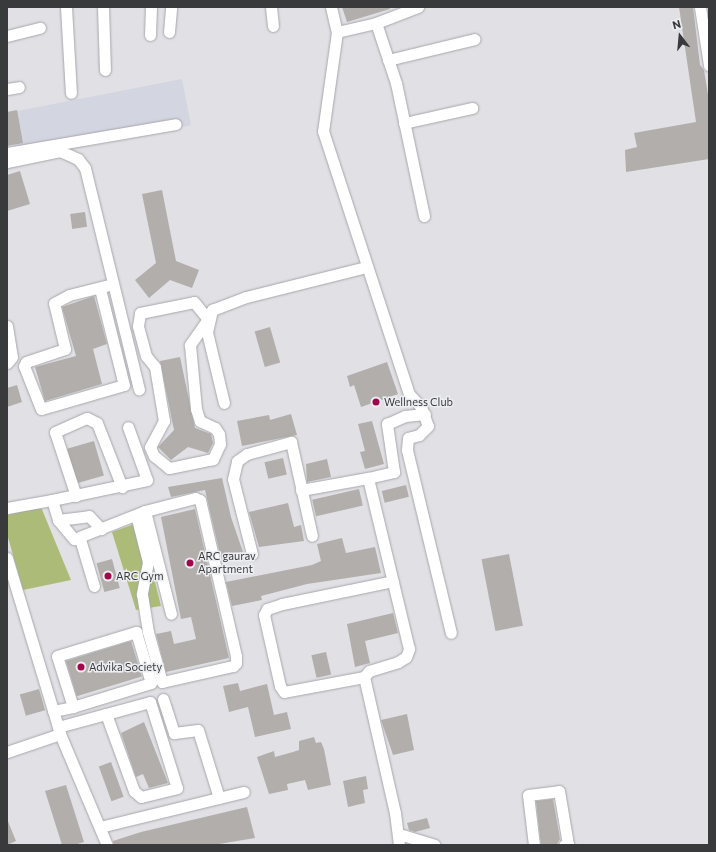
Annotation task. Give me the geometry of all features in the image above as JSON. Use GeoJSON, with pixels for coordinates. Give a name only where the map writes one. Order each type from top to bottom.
{"type":"FeatureCollection","features":[{"type":"Feature","properties":{"kind":"street"},"geometry":{"type":"LineString","coordinates":[[66,7],[71,93]]}},
{"type":"Feature","properties":{"kind":"street"},"geometry":{"type":"LineString","coordinates":[[103,7],[105,70]]}},
{"type":"Feature","properties":{"kind":"street"},"geometry":{"type":"LineString","coordinates":[[150,35],[151,7]]}},
{"type":"Feature","properties":{"kind":"street"},"geometry":{"type":"LineString","coordinates":[[170,7],[170,32]]}},
{"type":"Feature","properties":{"kind":"street"},"geometry":{"type":"LineString","coordinates":[[271,7],[273,26]]}},
{"type":"Feature","properties":{"kind":"street"},"geometry":{"type":"LineString","coordinates":[[331,7],[337,32],[323,131],[366,267],[409,394],[424,414],[428,426],[419,434],[408,438],[408,450],[451,633]]}},
{"type":"Feature","properties":{"kind":"street"},"geometry":{"type":"LineString","coordinates":[[337,32],[376,23],[418,7]]}},
{"type":"Feature","properties":{"kind":"street"},"geometry":{"type":"LineString","coordinates":[[700,7],[709,65]]}},
{"type":"Feature","properties":{"kind":"street"},"geometry":{"type":"LineString","coordinates":[[376,23],[388,60],[404,123],[424,216]]}},
{"type":"Feature","properties":{"kind":"street"},"geometry":{"type":"LineString","coordinates":[[7,36],[40,28]]}},
{"type":"Feature","properties":{"kind":"street"},"geometry":{"type":"LineString","coordinates":[[388,60],[475,39]]}},
{"type":"Feature","properties":{"kind":"street"},"geometry":{"type":"LineString","coordinates":[[7,89],[19,87]]}},
{"type":"Feature","properties":{"kind":"street"},"geometry":{"type":"LineString","coordinates":[[404,123],[472,108]]}},
{"type":"Feature","properties":{"kind":"street"},"geometry":{"type":"LineString","coordinates":[[7,152],[176,124]]}},
{"type":"Feature","properties":{"kind":"street"},"geometry":{"type":"LineString","coordinates":[[7,162],[60,151],[78,159],[85,168],[139,390]]}},
{"type":"Feature","properties":{"kind":"street"},"geometry":{"type":"LineString","coordinates":[[224,403],[207,332],[208,319],[194,302],[140,313],[138,326],[146,356],[155,367],[164,421],[150,447],[154,456],[169,468],[213,459],[220,444],[219,434],[215,428],[200,421],[196,409],[190,345],[208,319],[212,310],[246,297],[366,267]]}},
{"type":"Feature","properties":{"kind":"street"},"geometry":{"type":"LineString","coordinates":[[100,289],[124,385],[41,409],[24,366],[26,362],[65,349],[54,303],[69,295],[100,289],[113,284]]}},
{"type":"Feature","properties":{"kind":"street"},"geometry":{"type":"LineString","coordinates":[[7,326],[12,356],[7,363]]}},
{"type":"Feature","properties":{"kind":"street"},"geometry":{"type":"LineString","coordinates":[[301,490],[394,472],[387,424],[405,416],[424,414]]}},
{"type":"Feature","properties":{"kind":"street"},"geometry":{"type":"LineString","coordinates":[[76,496],[55,432],[87,418],[97,422],[122,487]]}},
{"type":"Feature","properties":{"kind":"street"},"geometry":{"type":"LineString","coordinates":[[7,508],[144,483],[148,478],[128,427]]}},
{"type":"Feature","properties":{"kind":"street"},"geometry":{"type":"LineString","coordinates":[[252,554],[233,479],[237,461],[247,454],[291,442],[312,536]]}},
{"type":"Feature","properties":{"kind":"street"},"geometry":{"type":"LineString","coordinates":[[368,478],[409,649],[406,657],[398,662],[369,671],[364,677],[284,692],[280,686],[264,615],[267,609],[282,604],[392,581]]}},
{"type":"Feature","properties":{"kind":"street"},"geometry":{"type":"LineString","coordinates":[[52,500],[58,520],[71,537],[80,539],[140,513],[195,498],[200,500],[236,656],[236,664],[233,666],[162,682],[148,632],[142,594],[148,562],[140,513]]}},
{"type":"Feature","properties":{"kind":"street"},"geometry":{"type":"LineString","coordinates":[[140,513],[171,614]]}},
{"type":"Feature","properties":{"kind":"street"},"geometry":{"type":"LineString","coordinates":[[58,520],[89,516],[101,529]]}},
{"type":"Feature","properties":{"kind":"street"},"geometry":{"type":"LineString","coordinates":[[80,539],[94,586]]}},
{"type":"Feature","properties":{"kind":"street"},"geometry":{"type":"LineString","coordinates":[[7,558],[59,730],[107,845]]}},
{"type":"Feature","properties":{"kind":"street"},"geometry":{"type":"LineString","coordinates":[[53,711],[73,707],[151,683],[136,632],[57,656],[73,707]]}},
{"type":"Feature","properties":{"kind":"street"},"geometry":{"type":"LineString","coordinates":[[364,677],[399,839],[434,845]]}},
{"type":"Feature","properties":{"kind":"street"},"geometry":{"type":"LineString","coordinates":[[164,699],[174,733],[198,730],[219,798]]}},
{"type":"Feature","properties":{"kind":"street"},"geometry":{"type":"LineString","coordinates":[[7,752],[59,730],[106,714],[150,702],[177,788],[141,798],[134,791],[106,714]]}},
{"type":"Feature","properties":{"kind":"street"},"geometry":{"type":"LineString","coordinates":[[534,845],[528,795],[558,791],[568,844],[564,845]]}},
{"type":"Feature","properties":{"kind":"street"},"geometry":{"type":"LineString","coordinates":[[100,827],[244,792]]}},
{"type":"Feature","properties":{"kind":"shaded area"},"geometry":{"type":"Polygon","coordinates":[[[182,79],[191,125],[16,159],[7,113],[182,79]]]}},
{"type":"Feature","properties":{"kind":"green space"},"geometry":{"type":"Polygon","coordinates":[[[41,507],[71,580],[23,590],[7,534],[7,515],[41,507]]]}},
{"type":"Feature","properties":{"kind":"green space"},"geometry":{"type":"Polygon","coordinates":[[[140,522],[161,606],[136,610],[112,532],[140,522]]]}},
{"type":"Feature","properties":{"kind":"building"},"geometry":{"type":"Polygon","coordinates":[[[342,7],[389,7],[390,9],[347,22],[342,7]]]}},
{"type":"Feature","properties":{"kind":"building"},"geometry":{"type":"Polygon","coordinates":[[[679,7],[693,7],[700,65],[704,70],[709,101],[709,159],[626,172],[625,150],[637,147],[634,133],[696,122],[679,7]]]}},
{"type":"Feature","properties":{"kind":"building"},"geometry":{"type":"Polygon","coordinates":[[[17,110],[23,143],[7,146],[7,112],[17,110]]]}},
{"type":"Feature","properties":{"kind":"building"},"geometry":{"type":"Polygon","coordinates":[[[20,171],[30,204],[7,211],[7,175],[20,171]]]}},
{"type":"Feature","properties":{"kind":"building"},"geometry":{"type":"Polygon","coordinates":[[[162,190],[176,261],[199,270],[192,288],[170,280],[149,298],[135,280],[156,263],[142,194],[162,190]]]}},
{"type":"Feature","properties":{"kind":"building"},"geometry":{"type":"Polygon","coordinates":[[[85,212],[87,227],[72,229],[70,214],[85,212]]]}},
{"type":"Feature","properties":{"kind":"building"},"geometry":{"type":"Polygon","coordinates":[[[94,296],[107,344],[93,349],[102,384],[45,401],[35,367],[76,356],[62,307],[94,296]]]}},
{"type":"Feature","properties":{"kind":"building"},"geometry":{"type":"Polygon","coordinates":[[[270,327],[280,363],[265,367],[255,331],[270,327]]]}},
{"type":"Feature","properties":{"kind":"building"},"geometry":{"type":"Polygon","coordinates":[[[180,357],[195,428],[211,434],[213,443],[208,453],[188,447],[171,460],[158,447],[174,430],[160,361],[180,357]]]}},
{"type":"Feature","properties":{"kind":"building"},"geometry":{"type":"Polygon","coordinates":[[[387,362],[398,394],[361,407],[354,385],[350,387],[347,376],[387,362]]]}},
{"type":"Feature","properties":{"kind":"building"},"geometry":{"type":"Polygon","coordinates":[[[17,385],[22,402],[7,407],[7,388],[17,385]]]}},
{"type":"Feature","properties":{"kind":"building"},"geometry":{"type":"Polygon","coordinates":[[[291,414],[297,435],[242,446],[237,421],[269,415],[270,420],[291,414]]]}},
{"type":"Feature","properties":{"kind":"building"},"geometry":{"type":"Polygon","coordinates":[[[372,421],[384,464],[365,469],[360,452],[365,451],[358,424],[372,421]]]}},
{"type":"Feature","properties":{"kind":"building"},"geometry":{"type":"Polygon","coordinates":[[[94,441],[104,476],[77,483],[67,449],[94,441]]]}},
{"type":"Feature","properties":{"kind":"building"},"geometry":{"type":"Polygon","coordinates":[[[283,458],[287,475],[268,479],[264,462],[283,458]]]}},
{"type":"Feature","properties":{"kind":"building"},"geometry":{"type":"Polygon","coordinates":[[[327,459],[331,477],[307,482],[306,464],[327,459]]]}},
{"type":"Feature","properties":{"kind":"building"},"geometry":{"type":"Polygon","coordinates":[[[222,478],[231,517],[243,552],[221,558],[205,490],[171,497],[168,487],[222,478]]]}},
{"type":"Feature","properties":{"kind":"building"},"geometry":{"type":"Polygon","coordinates":[[[406,485],[409,497],[385,503],[382,491],[406,485]]]}},
{"type":"Feature","properties":{"kind":"building"},"geometry":{"type":"Polygon","coordinates":[[[359,489],[363,506],[316,516],[312,500],[359,489]]]}},
{"type":"Feature","properties":{"kind":"building"},"geometry":{"type":"Polygon","coordinates":[[[288,503],[294,527],[301,525],[304,541],[259,547],[249,512],[288,503]]]}},
{"type":"Feature","properties":{"kind":"building","name":"ARC gaurav Apartment"},"geometry":{"type":"Polygon","coordinates":[[[195,509],[229,658],[166,672],[156,634],[171,631],[174,644],[196,639],[191,617],[181,619],[161,517],[195,509]]]}},
{"type":"Feature","properties":{"kind":"building"},"geometry":{"type":"Polygon","coordinates":[[[342,538],[346,553],[375,547],[381,573],[307,584],[261,596],[262,600],[232,606],[226,582],[312,565],[321,561],[317,544],[342,538]]]}},
{"type":"Feature","properties":{"kind":"building"},"geometry":{"type":"Polygon","coordinates":[[[509,554],[523,626],[495,631],[482,559],[509,554]]]}},
{"type":"Feature","properties":{"kind":"building","name":"ARC Gym"},"geometry":{"type":"Polygon","coordinates":[[[112,559],[120,588],[104,592],[97,563],[112,559]]]}},
{"type":"Feature","properties":{"kind":"building"},"geometry":{"type":"Polygon","coordinates":[[[393,613],[398,633],[365,641],[370,663],[355,667],[347,624],[393,613]]]}},
{"type":"Feature","properties":{"kind":"building","name":"Advika Society"},"geometry":{"type":"Polygon","coordinates":[[[131,641],[142,676],[77,696],[66,661],[131,641]]]}},
{"type":"Feature","properties":{"kind":"building"},"geometry":{"type":"Polygon","coordinates":[[[326,652],[331,674],[317,678],[311,655],[326,652]]]}},
{"type":"Feature","properties":{"kind":"building"},"geometry":{"type":"Polygon","coordinates":[[[238,683],[240,691],[267,684],[274,715],[287,712],[291,729],[255,737],[248,707],[229,712],[223,686],[238,683]]]}},
{"type":"Feature","properties":{"kind":"building"},"geometry":{"type":"Polygon","coordinates":[[[39,689],[45,710],[26,716],[20,695],[39,689]]]}},
{"type":"Feature","properties":{"kind":"building"},"geometry":{"type":"Polygon","coordinates":[[[407,714],[414,750],[393,755],[381,720],[407,714]]]}},
{"type":"Feature","properties":{"kind":"building"},"geometry":{"type":"Polygon","coordinates":[[[144,722],[168,783],[149,788],[143,774],[136,777],[121,733],[144,722]]]}},
{"type":"Feature","properties":{"kind":"building"},"geometry":{"type":"Polygon","coordinates":[[[314,737],[316,743],[321,742],[324,749],[331,785],[308,790],[305,780],[287,784],[288,790],[269,794],[257,757],[274,751],[275,757],[299,750],[299,741],[314,737]]]}},
{"type":"Feature","properties":{"kind":"building"},"geometry":{"type":"Polygon","coordinates":[[[111,762],[124,797],[111,801],[99,766],[111,762]]]}},
{"type":"Feature","properties":{"kind":"building"},"geometry":{"type":"Polygon","coordinates":[[[366,776],[368,789],[363,790],[365,803],[348,807],[343,781],[366,776]]]}},
{"type":"Feature","properties":{"kind":"building"},"geometry":{"type":"Polygon","coordinates":[[[66,785],[84,842],[74,845],[62,845],[45,791],[66,785]]]}},
{"type":"Feature","properties":{"kind":"building"},"geometry":{"type":"Polygon","coordinates":[[[553,799],[560,839],[557,844],[541,845],[536,801],[553,799]]]}},
{"type":"Feature","properties":{"kind":"building"},"geometry":{"type":"Polygon","coordinates":[[[247,807],[255,838],[213,845],[114,845],[113,841],[141,832],[247,807]]]}},
{"type":"Feature","properties":{"kind":"building"},"geometry":{"type":"Polygon","coordinates":[[[427,818],[430,828],[415,832],[409,830],[407,823],[427,818]]]}},
{"type":"Feature","properties":{"kind":"building"},"geometry":{"type":"Polygon","coordinates":[[[7,819],[16,841],[7,845],[7,819]]]}},
{"type":"Feature","properties":{"kind":"place","name":"Wellness Club"},"geometry":{"type":"Point","coordinates":[376,402]}},
{"type":"Feature","properties":{"kind":"place","name":"ARC gaurav Apartment"},"geometry":{"type":"Point","coordinates":[190,563]}},
{"type":"Feature","properties":{"kind":"place","name":"ARC Gym"},"geometry":{"type":"Point","coordinates":[108,576]}},
{"type":"Feature","properties":{"kind":"place","name":"Advika Society"},"geometry":{"type":"Point","coordinates":[81,667]}}]}
